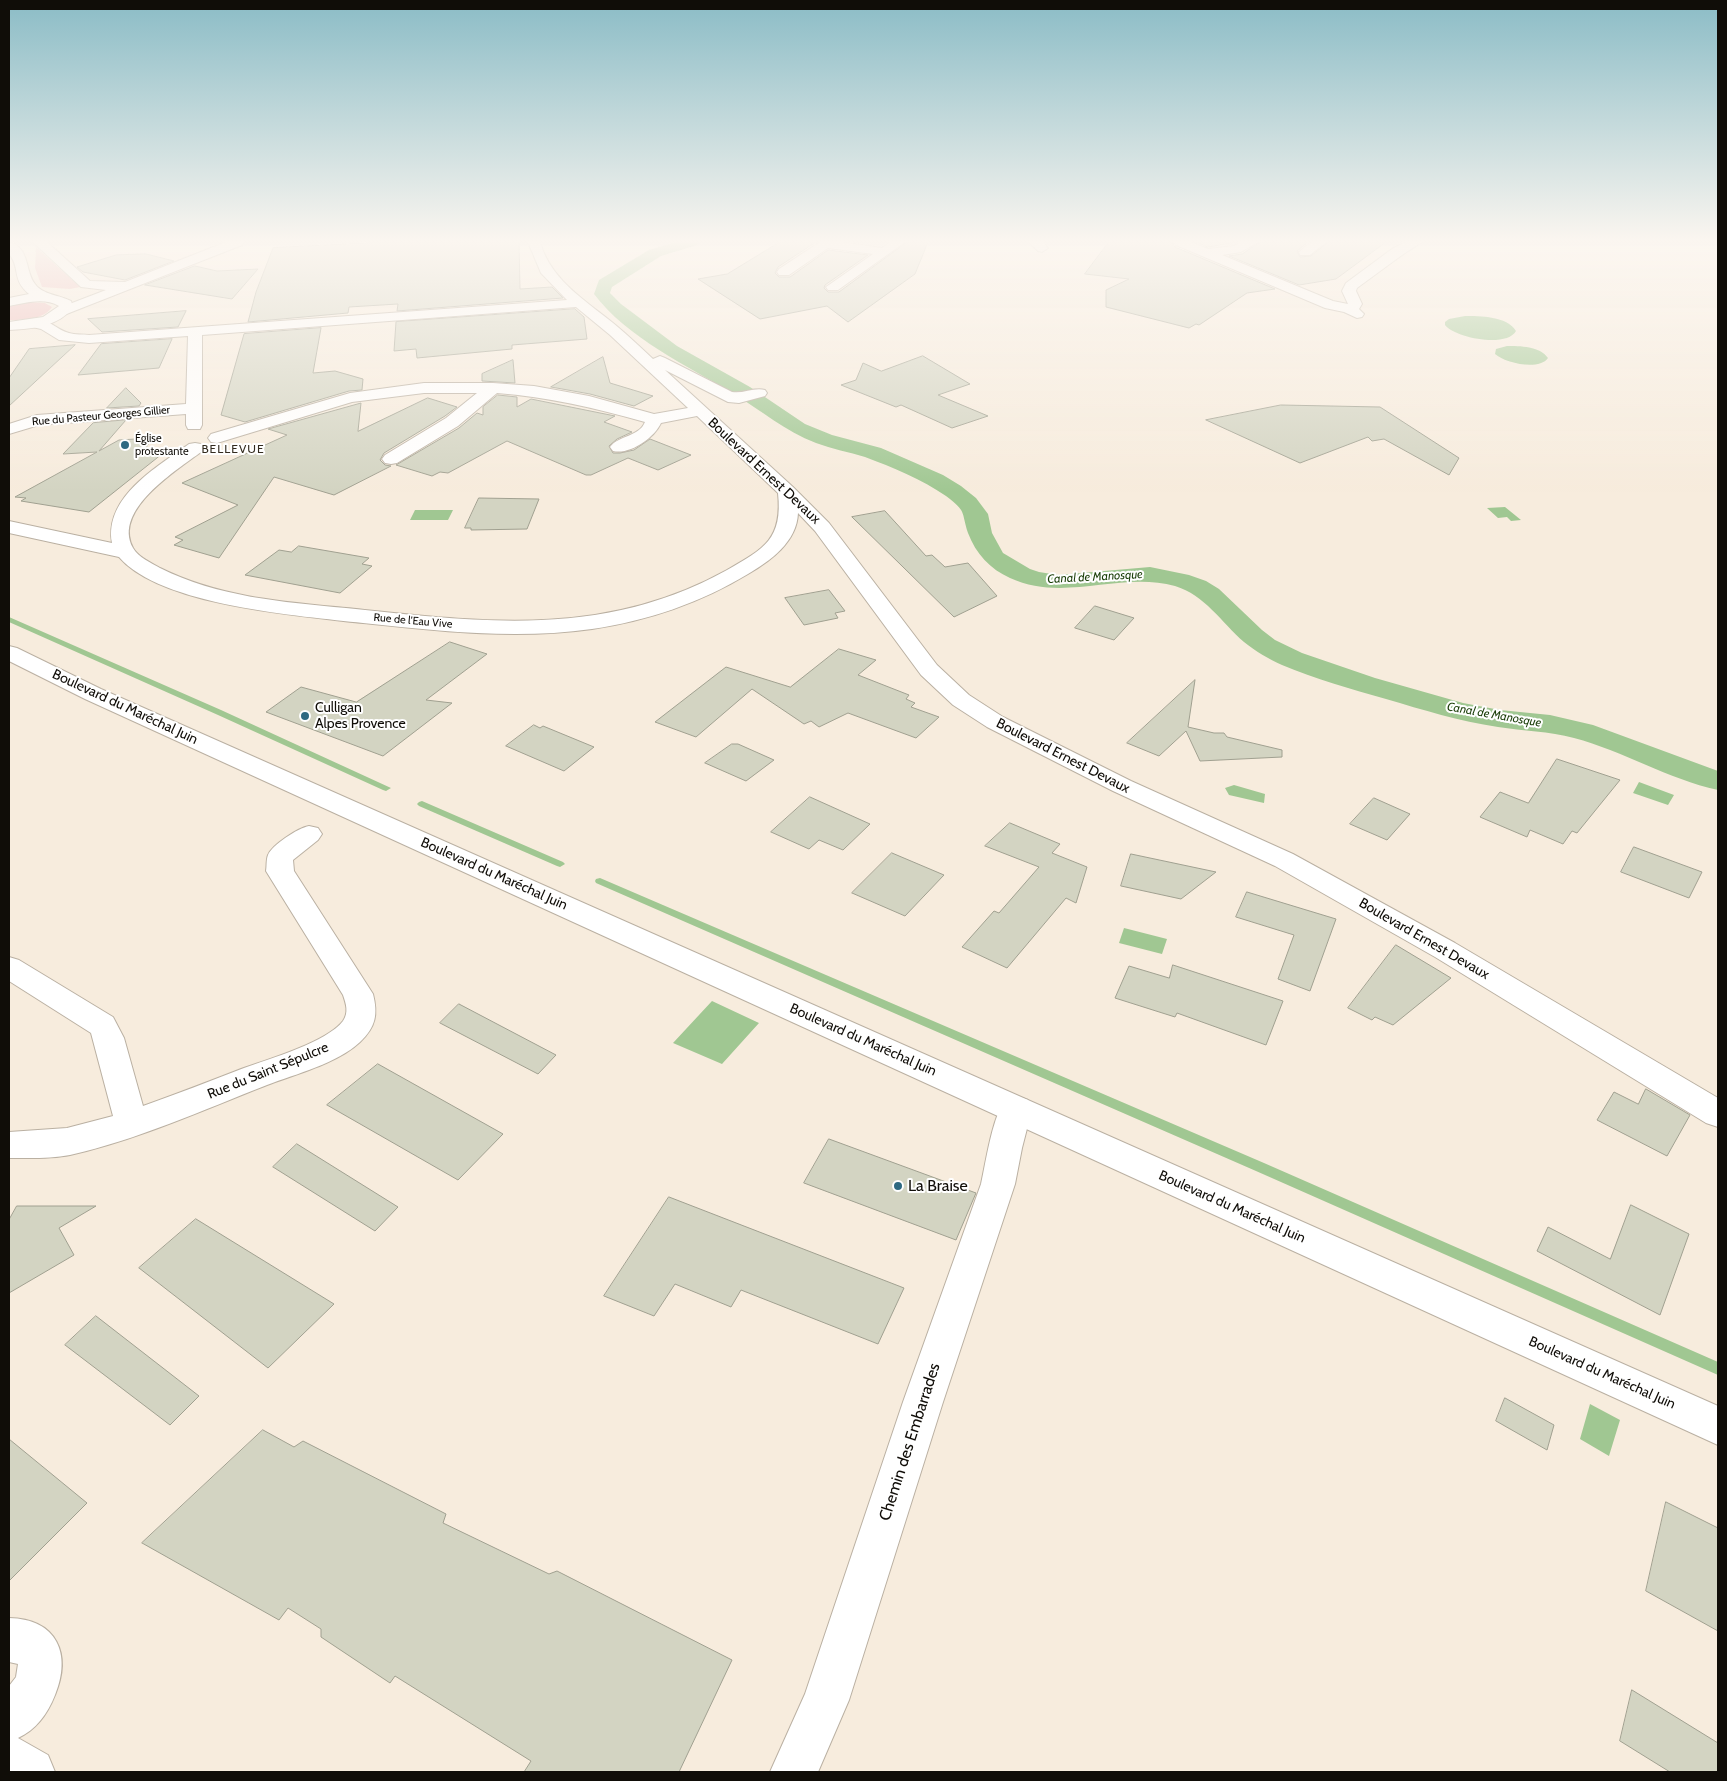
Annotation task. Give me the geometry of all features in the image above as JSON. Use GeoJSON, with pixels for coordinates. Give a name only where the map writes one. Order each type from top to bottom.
{"type":"FeatureCollection","features":[{"type":"Feature","properties":{"kind":"street"},"geometry":{"type":"LineString","coordinates":[[57,325],[59,336],[76,339],[275,325]]}},
{"type":"Feature","properties":{"kind":"street","name":"Boulevard Ernest Devaux"},"geometry":{"type":"LineString","coordinates":[[606,325],[787,491],[827,533],[929,670],[939,681],[975,710],[1122,786],[1284,860],[1445,950],[1718,1114]]}},
{"type":"Feature","properties":{"kind":"street"},"geometry":{"type":"LineString","coordinates":[[195,331],[194,427],[204,441]]}},
{"type":"Feature","properties":{"kind":"street"},"geometry":{"type":"LineString","coordinates":[[643,358],[664,362],[725,396],[741,397],[759,393]]}},
{"type":"Feature","properties":{"kind":"street"},"geometry":{"type":"LineString","coordinates":[[9,527],[125,552],[120,531],[126,507],[144,488],[204,441],[350,398],[424,388],[493,388],[534,391],[569,397],[654,419],[700,411]]}},
{"type":"Feature","properties":{"kind":"street"},"geometry":{"type":"LineString","coordinates":[[391,459],[452,422],[493,388]]}},
{"type":"Feature","properties":{"kind":"street","name":"Rue du Pasteur Georges Gillier"},"geometry":{"type":"LineString","coordinates":[[9,429],[37,420],[194,408]]}},
{"type":"Feature","properties":{"kind":"street"},"geometry":{"type":"LineString","coordinates":[[619,447],[647,433],[653,425],[654,419]]}},
{"type":"Feature","properties":{"kind":"street","name":"Rue de l'Eau Vive"},"geometry":{"type":"LineString","coordinates":[[125,552],[151,571],[194,588],[242,602],[434,624],[497,627],[568,625],[613,620],[654,609],[701,592],[744,568],[771,548],[782,534],[789,516],[787,491]]}},
{"type":"Feature","properties":{"kind":"street","name":"Boulevard du Maréchal Juin"},"geometry":{"type":"LineString","coordinates":[[9,653],[111,702],[1016,1108],[1718,1426]]}},
{"type":"Feature","properties":{"kind":"street","name":"Rue du Saint Sépulcre"},"geometry":{"type":"LineString","coordinates":[[9,1145],[67,1142],[131,1123],[310,1056],[338,1043],[350,1034],[358,1023],[362,1010],[358,994],[280,871],[280,857],[309,834]]}},
{"type":"Feature","properties":{"kind":"street"},"geometry":{"type":"LineString","coordinates":[[9,967],[102,1025],[109,1038],[131,1123]]}},
{"type":"Feature","properties":{"kind":"street","name":"Chemin des Embarrades"},"geometry":{"type":"LineString","coordinates":[[794,1772],[826,1700],[923,1402],[998,1184],[1008,1132],[1016,1108]]}},
{"type":"Feature","properties":{"kind":"street"},"geometry":{"type":"LineString","coordinates":[[9,1640],[20,1640],[31,1644],[38,1652],[41,1663],[39,1677],[33,1692],[9,1718]]}},
{"type":"Feature","properties":{"kind":"street"},"geometry":{"type":"LineString","coordinates":[[9,1758],[31,1772]]}},
{"type":"Feature","properties":{"kind":"shaded area"},"geometry":{"type":"Polygon","coordinates":[[[1445,325],[1511,325],[1516,331],[1511,336],[1503,339],[1492,340],[1469,337],[1451,330],[1445,325]]]}},
{"type":"Feature","properties":{"kind":"shaded area"},"geometry":{"type":"Polygon","coordinates":[[[1507,346],[1535,349],[1548,358],[1544,362],[1530,365],[1514,363],[1495,354],[1496,349],[1507,346]]]}},
{"type":"Feature","properties":{"kind":"shaded area"},"geometry":{"type":"Polygon","coordinates":[[[1505,507],[1521,520],[1511,521],[1507,517],[1498,518],[1487,508],[1505,507]]]}},
{"type":"Feature","properties":{"kind":"shaded area"},"geometry":{"type":"Polygon","coordinates":[[[415,510],[453,510],[448,520],[410,520],[415,510]]]}},
{"type":"Feature","properties":{"kind":"shaded area"},"geometry":{"type":"Polygon","coordinates":[[[1639,782],[1674,795],[1668,805],[1633,793],[1639,782]]]}},
{"type":"Feature","properties":{"kind":"shaded area"},"geometry":{"type":"Polygon","coordinates":[[[1234,785],[1265,794],[1264,803],[1229,795],[1225,788],[1234,785]]]}},
{"type":"Feature","properties":{"kind":"shaded area"},"geometry":{"type":"Polygon","coordinates":[[[1124,928],[1167,939],[1162,954],[1119,943],[1124,928]]]}},
{"type":"Feature","properties":{"kind":"shaded area"},"geometry":{"type":"Polygon","coordinates":[[[712,1001],[759,1023],[722,1064],[673,1043],[712,1001]]]}},
{"type":"Feature","properties":{"kind":"shaded area"},"geometry":{"type":"Polygon","coordinates":[[[1590,1404],[1620,1420],[1609,1456],[1580,1439],[1590,1404]]]}},
{"type":"Feature","properties":{"kind":"building"},"geometry":{"type":"Polygon","coordinates":[[[95,325],[179,325],[178,327],[102,332],[95,325]]]}},
{"type":"Feature","properties":{"kind":"building"},"geometry":{"type":"Polygon","coordinates":[[[396,325],[585,325],[587,339],[512,345],[512,349],[417,358],[416,349],[394,351],[396,325]]]}},
{"type":"Feature","properties":{"kind":"building"},"geometry":{"type":"Polygon","coordinates":[[[1178,325],[1194,325],[1189,328],[1178,325]]]}},
{"type":"Feature","properties":{"kind":"building"},"geometry":{"type":"Polygon","coordinates":[[[321,328],[313,373],[335,371],[363,379],[362,390],[349,391],[245,422],[221,415],[244,334],[321,328]]]}},
{"type":"Feature","properties":{"kind":"building"},"geometry":{"type":"Polygon","coordinates":[[[172,339],[159,368],[78,375],[101,344],[172,339]]]}},
{"type":"Feature","properties":{"kind":"building"},"geometry":{"type":"Polygon","coordinates":[[[75,345],[9,406],[9,378],[29,349],[75,345]]]}},
{"type":"Feature","properties":{"kind":"building"},"geometry":{"type":"Polygon","coordinates":[[[923,356],[970,384],[938,395],[988,416],[952,428],[901,405],[896,407],[841,385],[856,380],[863,363],[881,371],[923,356]]]}},
{"type":"Feature","properties":{"kind":"building"},"geometry":{"type":"Polygon","coordinates":[[[603,357],[610,383],[653,396],[634,406],[590,394],[551,387],[603,357]]]}},
{"type":"Feature","properties":{"kind":"building"},"geometry":{"type":"Polygon","coordinates":[[[513,360],[515,383],[482,381],[482,374],[513,360]]]}},
{"type":"Feature","properties":{"kind":"building"},"geometry":{"type":"Polygon","coordinates":[[[126,388],[141,403],[139,406],[107,408],[126,388]]]}},
{"type":"Feature","properties":{"kind":"building"},"geometry":{"type":"Polygon","coordinates":[[[498,395],[517,397],[517,407],[531,399],[615,416],[604,422],[632,432],[617,439],[609,446],[613,453],[634,450],[650,439],[691,455],[658,470],[628,458],[591,475],[586,475],[507,441],[448,473],[440,472],[432,476],[396,465],[459,428],[477,413],[483,415],[483,407],[498,395]]]}},
{"type":"Feature","properties":{"kind":"building"},"geometry":{"type":"Polygon","coordinates":[[[428,398],[457,407],[384,453],[380,460],[385,465],[391,466],[334,495],[274,477],[219,558],[174,545],[183,540],[175,537],[238,505],[182,483],[287,435],[268,429],[361,403],[358,431],[428,398]]]}},
{"type":"Feature","properties":{"kind":"building"},"geometry":{"type":"Polygon","coordinates":[[[1281,405],[1380,407],[1459,458],[1449,475],[1384,439],[1372,441],[1368,437],[1300,463],[1206,420],[1281,405]]]}},
{"type":"Feature","properties":{"kind":"building"},"geometry":{"type":"Polygon","coordinates":[[[126,420],[99,451],[119,440],[152,438],[144,451],[167,450],[89,512],[21,501],[26,498],[15,497],[97,452],[63,454],[93,423],[126,420]]]}},
{"type":"Feature","properties":{"kind":"building"},"geometry":{"type":"Polygon","coordinates":[[[479,498],[539,499],[527,529],[471,530],[471,528],[465,528],[479,498]]]}},
{"type":"Feature","properties":{"kind":"building"},"geometry":{"type":"Polygon","coordinates":[[[885,511],[926,556],[932,555],[945,567],[968,563],[997,596],[954,617],[852,517],[885,511]]]}},
{"type":"Feature","properties":{"kind":"building"},"geometry":{"type":"Polygon","coordinates":[[[299,546],[369,558],[362,564],[372,566],[340,593],[245,575],[279,550],[291,552],[299,546]]]}},
{"type":"Feature","properties":{"kind":"building"},"geometry":{"type":"Polygon","coordinates":[[[829,590],[845,611],[835,613],[838,618],[804,625],[785,598],[829,590]]]}},
{"type":"Feature","properties":{"kind":"building"},"geometry":{"type":"Polygon","coordinates":[[[1095,606],[1134,618],[1114,640],[1075,628],[1095,606]]]}},
{"type":"Feature","properties":{"kind":"building"},"geometry":{"type":"Polygon","coordinates":[[[450,642],[487,654],[426,700],[452,703],[383,756],[266,712],[301,687],[356,702],[450,642]]]}},
{"type":"Feature","properties":{"kind":"building"},"geometry":{"type":"Polygon","coordinates":[[[839,649],[876,660],[858,675],[909,695],[906,699],[915,703],[911,707],[939,717],[916,738],[848,713],[819,727],[811,721],[804,724],[752,689],[696,737],[655,722],[726,667],[790,687],[839,649]]]}},
{"type":"Feature","properties":{"kind":"building"},"geometry":{"type":"Polygon","coordinates":[[[1195,680],[1188,727],[1214,733],[1224,733],[1227,737],[1282,750],[1282,757],[1200,761],[1186,731],[1159,756],[1127,743],[1195,680]]]}},
{"type":"Feature","properties":{"kind":"building"},"geometry":{"type":"Polygon","coordinates":[[[534,725],[540,728],[543,726],[594,747],[564,771],[506,746],[534,725]]]}},
{"type":"Feature","properties":{"kind":"building"},"geometry":{"type":"Polygon","coordinates":[[[732,744],[738,744],[774,760],[746,781],[705,763],[732,744]]]}},
{"type":"Feature","properties":{"kind":"building"},"geometry":{"type":"Polygon","coordinates":[[[1557,759],[1620,780],[1577,833],[1572,831],[1563,844],[1530,830],[1527,837],[1480,817],[1500,792],[1528,803],[1557,759]]]}},
{"type":"Feature","properties":{"kind":"building"},"geometry":{"type":"Polygon","coordinates":[[[810,797],[870,824],[843,850],[819,840],[809,849],[771,832],[810,797]]]}},
{"type":"Feature","properties":{"kind":"building"},"geometry":{"type":"Polygon","coordinates":[[[1374,798],[1410,814],[1387,840],[1350,824],[1374,798]]]}},
{"type":"Feature","properties":{"kind":"building"},"geometry":{"type":"Polygon","coordinates":[[[1010,823],[1060,844],[1052,853],[1087,867],[1076,903],[1066,898],[1007,968],[962,947],[994,911],[999,913],[1039,867],[985,846],[1010,823]]]}},
{"type":"Feature","properties":{"kind":"building"},"geometry":{"type":"Polygon","coordinates":[[[1634,847],[1702,872],[1689,898],[1621,872],[1634,847]]]}},
{"type":"Feature","properties":{"kind":"building"},"geometry":{"type":"Polygon","coordinates":[[[892,853],[944,875],[905,916],[852,893],[892,853]]]}},
{"type":"Feature","properties":{"kind":"building"},"geometry":{"type":"Polygon","coordinates":[[[1131,854],[1216,872],[1181,899],[1121,886],[1131,854]]]}},
{"type":"Feature","properties":{"kind":"building"},"geometry":{"type":"Polygon","coordinates":[[[1247,892],[1336,919],[1310,991],[1278,979],[1294,935],[1236,917],[1247,892]]]}},
{"type":"Feature","properties":{"kind":"building"},"geometry":{"type":"Polygon","coordinates":[[[1396,945],[1451,978],[1393,1025],[1375,1017],[1372,1020],[1348,1008],[1396,945]]]}},
{"type":"Feature","properties":{"kind":"building"},"geometry":{"type":"Polygon","coordinates":[[[1173,965],[1283,1001],[1266,1045],[1177,1013],[1175,1017],[1115,998],[1129,966],[1169,978],[1173,965]]]}},
{"type":"Feature","properties":{"kind":"building"},"geometry":{"type":"Polygon","coordinates":[[[459,1004],[556,1055],[538,1074],[440,1023],[459,1004]]]}},
{"type":"Feature","properties":{"kind":"building"},"geometry":{"type":"Polygon","coordinates":[[[378,1064],[503,1134],[458,1180],[327,1105],[378,1064]]]}},
{"type":"Feature","properties":{"kind":"building"},"geometry":{"type":"Polygon","coordinates":[[[1646,1089],[1690,1115],[1667,1156],[1597,1120],[1614,1092],[1638,1104],[1646,1089]]]}},
{"type":"Feature","properties":{"kind":"building","name":"La Braise"},"geometry":{"type":"Polygon","coordinates":[[[829,1139],[976,1193],[956,1240],[804,1183],[829,1139]]]}},
{"type":"Feature","properties":{"kind":"building"},"geometry":{"type":"Polygon","coordinates":[[[297,1144],[398,1207],[375,1231],[273,1167],[297,1144]]]}},
{"type":"Feature","properties":{"kind":"building"},"geometry":{"type":"Polygon","coordinates":[[[669,1197],[904,1288],[878,1344],[741,1290],[731,1307],[675,1284],[654,1316],[604,1296],[669,1197]]]}},
{"type":"Feature","properties":{"kind":"building"},"geometry":{"type":"Polygon","coordinates":[[[1631,1205],[1689,1234],[1660,1315],[1537,1251],[1548,1227],[1610,1259],[1631,1205]]]}},
{"type":"Feature","properties":{"kind":"building"},"geometry":{"type":"Polygon","coordinates":[[[17,1206],[96,1206],[59,1228],[74,1255],[9,1293],[9,1220],[17,1206]]]}},
{"type":"Feature","properties":{"kind":"building"},"geometry":{"type":"Polygon","coordinates":[[[196,1219],[334,1304],[268,1368],[139,1268],[196,1219]]]}},
{"type":"Feature","properties":{"kind":"building"},"geometry":{"type":"Polygon","coordinates":[[[96,1316],[199,1396],[170,1425],[65,1345],[96,1316]]]}},
{"type":"Feature","properties":{"kind":"building"},"geometry":{"type":"Polygon","coordinates":[[[1505,1398],[1554,1425],[1547,1450],[1496,1421],[1505,1398]]]}},
{"type":"Feature","properties":{"kind":"building"},"geometry":{"type":"Polygon","coordinates":[[[263,1430],[294,1447],[303,1441],[446,1514],[443,1523],[549,1574],[557,1571],[732,1660],[679,1772],[524,1772],[531,1761],[395,1676],[390,1683],[321,1637],[321,1629],[288,1608],[279,1620],[142,1543],[263,1430]]]}},
{"type":"Feature","properties":{"kind":"building"},"geometry":{"type":"Polygon","coordinates":[[[9,1439],[87,1503],[9,1581],[9,1439]]]}},
{"type":"Feature","properties":{"kind":"building"},"geometry":{"type":"Polygon","coordinates":[[[1666,1502],[1718,1528],[1718,1631],[1646,1591],[1666,1502]]]}},
{"type":"Feature","properties":{"kind":"building"},"geometry":{"type":"Polygon","coordinates":[[[1632,1690],[1718,1743],[1718,1772],[1670,1772],[1620,1741],[1632,1690]]]}},
{"type":"Feature","properties":{"kind":"waterway","name":"Canal de Manosque"},"geometry":{"type":"LineString","coordinates":[[637,325],[670,350],[743,391],[798,428],[825,439],[873,453],[935,480],[953,491],[968,503],[976,514],[980,533],[993,557],[1021,574],[1034,579],[1058,582],[1150,574],[1180,580],[1197,586],[1210,594],[1253,636],[1266,646],[1292,659],[1365,684],[1459,711],[1500,719],[1550,724],[1583,731],[1718,781]]}},
{"type":"Feature","properties":{"kind":"waterway"},"geometry":{"type":"LineString","coordinates":[[9,619],[218,712]]}},
{"type":"Feature","properties":{"kind":"waterway"},"geometry":{"type":"LineString","coordinates":[[222,714],[386,788]]}},
{"type":"Feature","properties":{"kind":"waterway"},"geometry":{"type":"LineString","coordinates":[[422,804],[560,864]]}},
{"type":"Feature","properties":{"kind":"waterway"},"geometry":{"type":"LineString","coordinates":[[600,881],[1260,1167],[1718,1369]]}},
{"type":"Feature","properties":{"kind":"place","name":"Église protestante"},"geometry":{"type":"Point","coordinates":[125,445]}},
{"type":"Feature","properties":{"kind":"place","name":"Culligan Alpes Provence"},"geometry":{"type":"Point","coordinates":[305,716]}},
{"type":"Feature","properties":{"kind":"place","name":"La Braise"},"geometry":{"type":"Point","coordinates":[898,1186]}},
{"type":"Feature","properties":{"kind":"district","name":"BELLEVUE"},"geometry":{"type":"Point","coordinates":[233,449]}}]}
